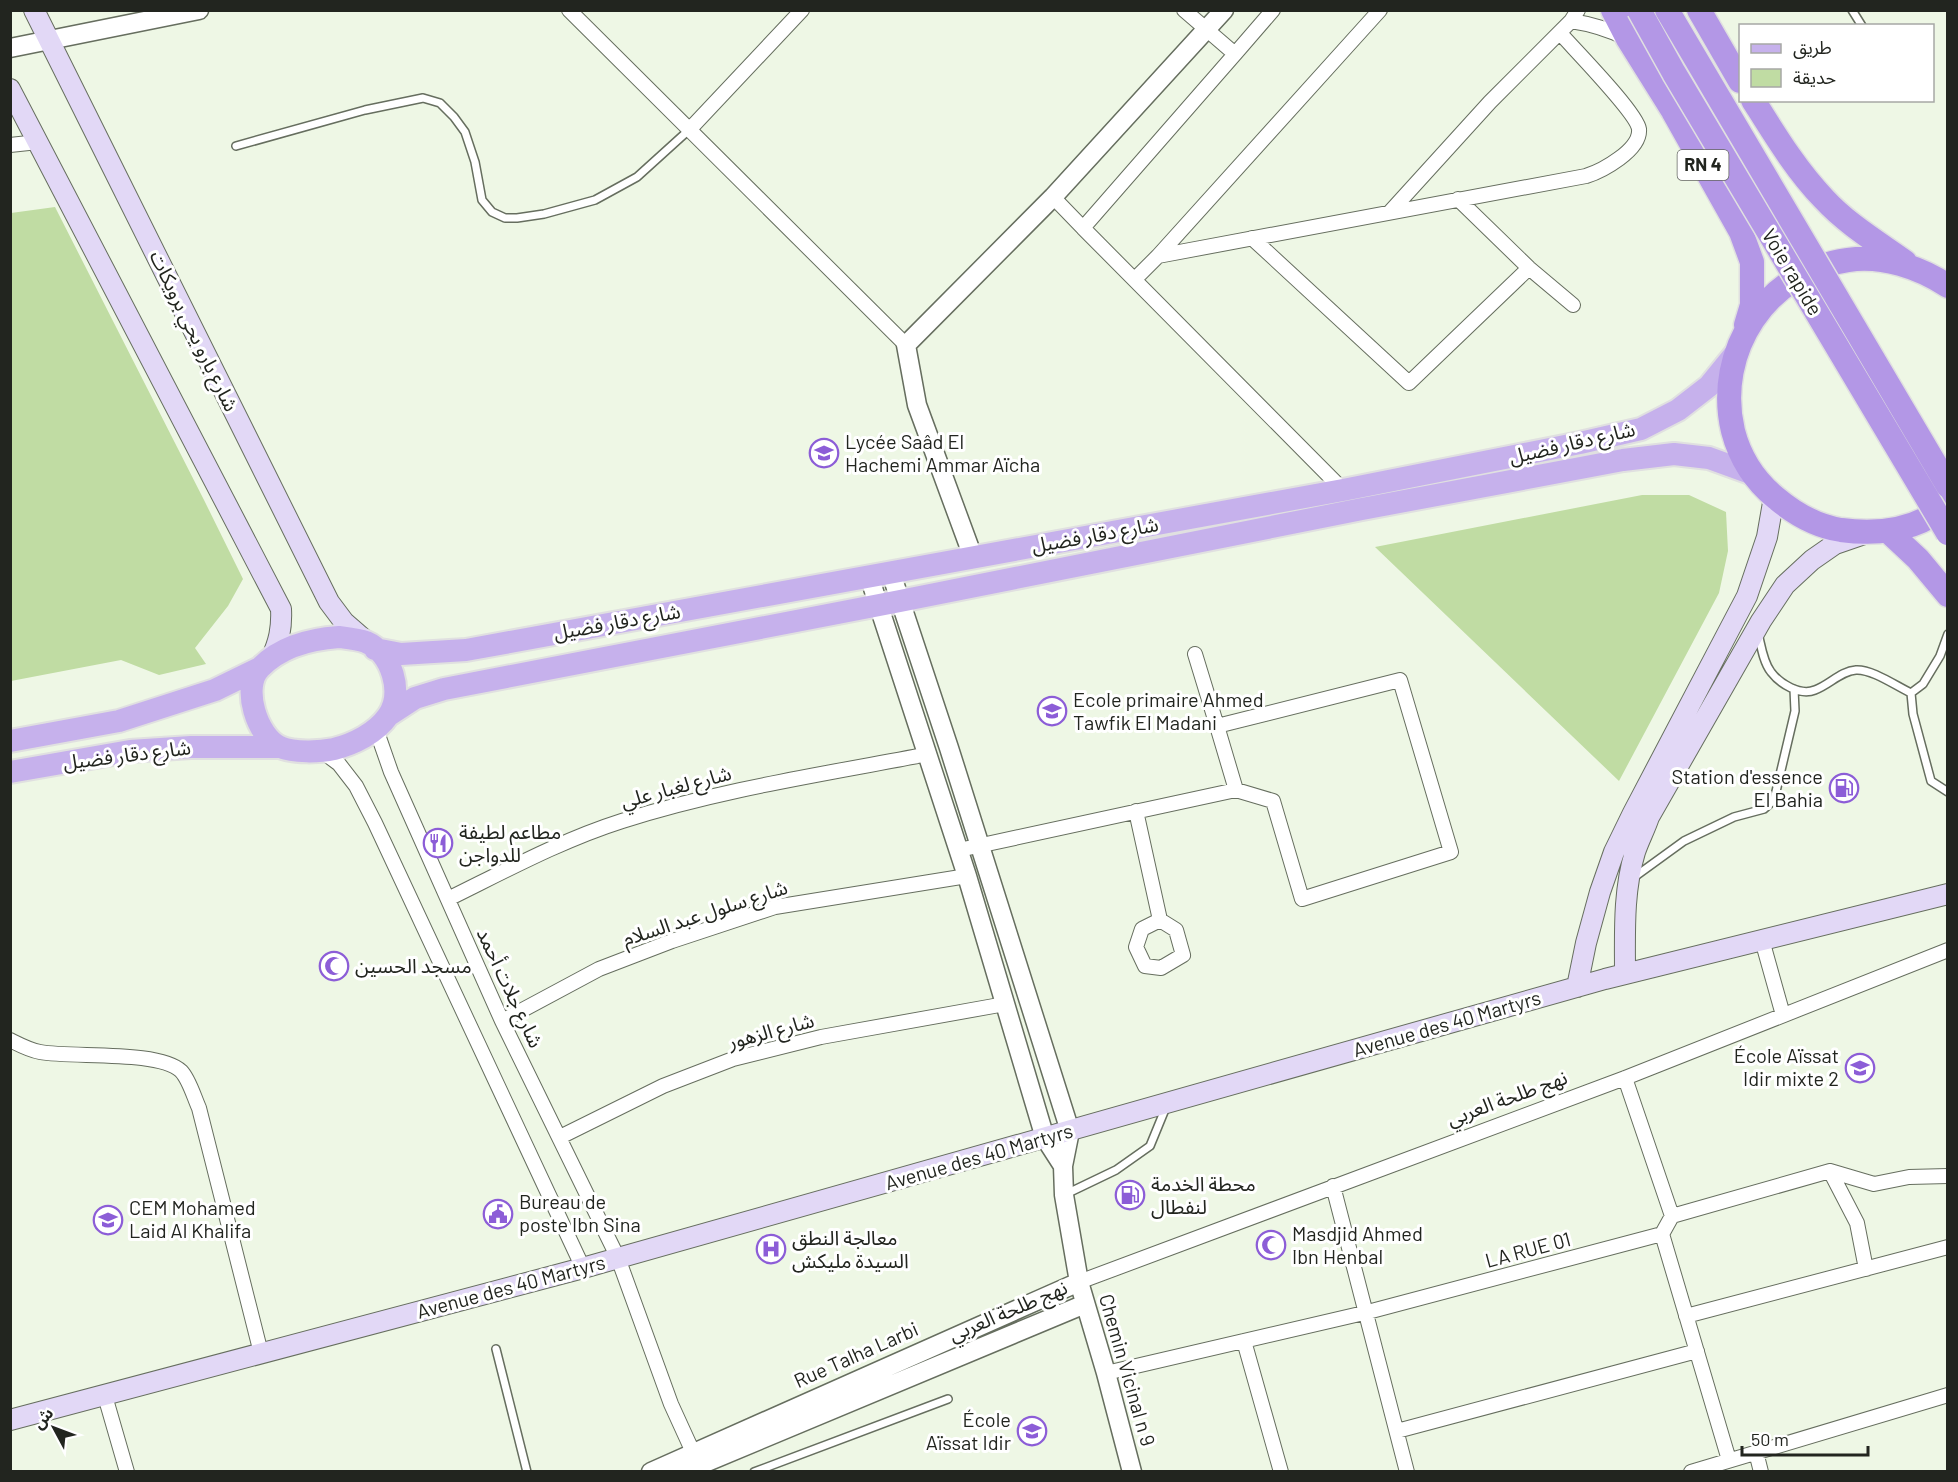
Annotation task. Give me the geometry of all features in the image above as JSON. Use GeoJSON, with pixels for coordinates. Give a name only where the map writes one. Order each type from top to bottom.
{"type":"FeatureCollection","features":[{"type":"Feature","properties":{"kind":"highway","name":"RN 4"},"geometry":{"type":"LineString","coordinates":[[1613,10],[1741,232],[1752,262],[1753,277],[1752,305],[1744,331]]}},
{"type":"Feature","properties":{"kind":"highway","name":"Voie rapide"},"geometry":{"type":"LineString","coordinates":[[1640,10],[1680,83],[1947,533]]}},
{"type":"Feature","properties":{"kind":"highway","name":"Voie rapide"},"geometry":{"type":"LineString","coordinates":[[1667,10],[1947,486]]}},
{"type":"Feature","properties":{"kind":"highway"},"geometry":{"type":"LineString","coordinates":[[1699,10],[1739,79]]}},
{"type":"Feature","properties":{"kind":"highway"},"geometry":{"type":"LineString","coordinates":[[1754,102],[1787,155],[1824,199],[1854,226],[1912,267]]}},
{"type":"Feature","properties":{"kind":"highway"},"geometry":{"type":"LineString","coordinates":[[1947,286],[1931,275],[1912,267],[1875,259],[1827,264],[1798,276],[1768,300],[1744,331],[1735,354],[1728,400],[1731,420],[1743,459],[1763,488],[1793,512],[1828,528],[1877,532],[1917,524],[1947,504]]}},
{"type":"Feature","properties":{"kind":"highway"},"geometry":{"type":"LineString","coordinates":[[1877,532],[1918,559],[1947,595]]}},
{"type":"Feature","properties":{"kind":"main road","name":"شارع بارو يحي برويكات"},"geometry":{"type":"LineString","coordinates":[[34,10],[328,602],[344,622],[371,645]]}},
{"type":"Feature","properties":{"kind":"main road"},"geometry":{"type":"LineString","coordinates":[[10,89],[281,609],[280,634],[264,664],[252,687],[252,704],[266,736],[280,747],[323,752],[348,746],[382,722],[394,701],[396,687],[392,670],[371,645],[339,637],[317,638],[297,644],[264,664]]}},
{"type":"Feature","properties":{"kind":"main road","name":"شارع دقار فضيل"},"geometry":{"type":"LineString","coordinates":[[371,645],[400,654],[466,650],[1343,490],[1580,444],[1641,429],[1678,410],[1709,386],[1735,354]]}},
{"type":"Feature","properties":{"kind":"main road","name":"شارع دقار فضيل"},"geometry":{"type":"LineString","coordinates":[[382,722],[415,698],[444,689],[1623,460],[1674,454],[1709,458],[1753,474]]}},
{"type":"Feature","properties":{"kind":"main road"},"geometry":{"type":"LineString","coordinates":[[1625,974],[1626,907],[1635,851],[1747,597],[1767,537],[1774,497]]}},
{"type":"Feature","properties":{"kind":"main road"},"geometry":{"type":"LineString","coordinates":[[1577,987],[1600,892],[1614,852],[1633,813],[1785,585],[1812,560],[1836,543],[1877,532]]}},
{"type":"Feature","properties":{"kind":"main road","name":"شارع دقار فضيل"},"geometry":{"type":"LineString","coordinates":[[10,741],[119,721],[215,690],[264,664]]}},
{"type":"Feature","properties":{"kind":"main road","name":"شارع دقار فضيل"},"geometry":{"type":"LineString","coordinates":[[10,772],[130,751],[191,747],[280,747]]}},
{"type":"Feature","properties":{"kind":"main road","name":"Avenue des 40 Martyrs"},"geometry":{"type":"LineString","coordinates":[[10,1420],[583,1268],[1577,987],[1947,894]]}},
{"type":"Feature","properties":{"kind":"street"},"geometry":{"type":"LineString","coordinates":[[10,48],[199,10]]}},
{"type":"Feature","properties":{"kind":"street"},"geometry":{"type":"LineString","coordinates":[[568,10],[906,345],[917,405],[973,557]]}},
{"type":"Feature","properties":{"kind":"street"},"geometry":{"type":"LineString","coordinates":[[690,129],[802,10]]}},
{"type":"Feature","properties":{"kind":"street"},"geometry":{"type":"LineString","coordinates":[[1184,10],[1235,54]]}},
{"type":"Feature","properties":{"kind":"street"},"geometry":{"type":"LineString","coordinates":[[906,345],[1053,197],[1224,10]]}},
{"type":"Feature","properties":{"kind":"street"},"geometry":{"type":"LineString","coordinates":[[1083,228],[1273,10]]}},
{"type":"Feature","properties":{"kind":"street"},"geometry":{"type":"LineString","coordinates":[[1134,279],[1158,256],[1380,10]]}},
{"type":"Feature","properties":{"kind":"street"},"geometry":{"type":"LineString","coordinates":[[1390,212],[1490,102],[1560,33],[1574,16],[1628,39]]}},
{"type":"Feature","properties":{"kind":"street"},"geometry":{"type":"LineString","coordinates":[[1158,256],[1586,176],[1602,171],[1617,161],[1633,145],[1639,136],[1639,127],[1629,110],[1560,33]]}},
{"type":"Feature","properties":{"kind":"street"},"geometry":{"type":"LineString","coordinates":[[10,145],[38,142]]}},
{"type":"Feature","properties":{"kind":"street"},"geometry":{"type":"LineString","coordinates":[[1053,197],[1362,509]]}},
{"type":"Feature","properties":{"kind":"street"},"geometry":{"type":"LineString","coordinates":[[1458,199],[1529,268],[1573,304]]}},
{"type":"Feature","properties":{"kind":"street"},"geometry":{"type":"LineString","coordinates":[[1252,238],[1410,383],[1529,268]]}},
{"type":"Feature","properties":{"kind":"street"},"geometry":{"type":"LineString","coordinates":[[880,574],[900,601],[1070,1131]]}},
{"type":"Feature","properties":{"kind":"street"},"geometry":{"type":"LineString","coordinates":[[880,574],[878,605],[959,850],[1046,1138],[1063,1166]]}},
{"type":"Feature","properties":{"kind":"street"},"geometry":{"type":"LineString","coordinates":[[1195,654],[1236,790]]}},
{"type":"Feature","properties":{"kind":"street"},"geometry":{"type":"LineString","coordinates":[[959,850],[1236,790],[1273,801],[1302,899],[1451,852],[1400,680],[1217,726]]}},
{"type":"Feature","properties":{"kind":"street","name":"شارع جلات أحمد"},"geometry":{"type":"LineString","coordinates":[[382,722],[391,772],[502,1021],[618,1258],[694,1465]]}},
{"type":"Feature","properties":{"kind":"street"},"geometry":{"type":"LineString","coordinates":[[323,752],[339,764],[356,786],[375,823],[583,1268]]}},
{"type":"Feature","properties":{"kind":"street","name":"شارع لغبار علي"},"geometry":{"type":"LineString","coordinates":[[448,899],[541,853],[620,821],[719,794],[928,754]]}},
{"type":"Feature","properties":{"kind":"street"},"geometry":{"type":"LineString","coordinates":[[1136,811],[1160,920]]}},
{"type":"Feature","properties":{"kind":"street","name":"شارع سلول عبد السلام"},"geometry":{"type":"LineString","coordinates":[[502,1021],[599,969],[672,941],[775,907],[967,876]]}},
{"type":"Feature","properties":{"kind":"street"},"geometry":{"type":"LineString","coordinates":[[1762,940],[1783,1015]]}},
{"type":"Feature","properties":{"kind":"street","name":"نهج طلحة العربي"},"geometry":{"type":"LineString","coordinates":[[1079,1282],[1625,1078],[1947,950]]}},
{"type":"Feature","properties":{"kind":"street","name":"شارع الزهور"},"geometry":{"type":"LineString","coordinates":[[560,1137],[663,1086],[733,1059],[821,1037],[1005,1004]]}},
{"type":"Feature","properties":{"kind":"street"},"geometry":{"type":"LineString","coordinates":[[10,1040],[39,1052],[147,1058],[169,1063],[182,1072],[199,1108],[261,1353]]}},
{"type":"Feature","properties":{"kind":"street"},"geometry":{"type":"LineString","coordinates":[[1625,1078],[1672,1216]]}},
{"type":"Feature","properties":{"kind":"street","name":"Chemin Vicinal n 9"},"geometry":{"type":"LineString","coordinates":[[1070,1131],[1063,1166],[1064,1195],[1079,1282],[1106,1373],[1127,1471]]}},
{"type":"Feature","properties":{"kind":"street"},"geometry":{"type":"LineString","coordinates":[[1830,1171],[1857,1223],[1866,1269]]}},
{"type":"Feature","properties":{"kind":"street"},"geometry":{"type":"LineString","coordinates":[[1729,1460],[1662,1234],[1672,1216],[1830,1171],[1874,1184],[1909,1178],[1947,1176]]}},
{"type":"Feature","properties":{"kind":"street"},"geometry":{"type":"LineString","coordinates":[[1333,1186],[1407,1472]]}},
{"type":"Feature","properties":{"kind":"street","name":"LA RUE 01"},"geometry":{"type":"LineString","coordinates":[[1106,1373],[1366,1313],[1662,1234]]}},
{"type":"Feature","properties":{"kind":"street"},"geometry":{"type":"LineString","coordinates":[[1686,1316],[1947,1247]]}},
{"type":"Feature","properties":{"kind":"street","name":"Rue Talha Larbi"},"geometry":{"type":"LineString","coordinates":[[651,1472],[694,1465],[1079,1282]]}},
{"type":"Feature","properties":{"kind":"street","name":"نهج طلحة العربي"},"geometry":{"type":"LineString","coordinates":[[694,1465],[1085,1304]]}},
{"type":"Feature","properties":{"kind":"street"},"geometry":{"type":"LineString","coordinates":[[1244,1341],[1281,1472]]}},
{"type":"Feature","properties":{"kind":"street"},"geometry":{"type":"LineString","coordinates":[[1396,1431],[1696,1351]]}},
{"type":"Feature","properties":{"kind":"street"},"geometry":{"type":"LineString","coordinates":[[105,1395],[128,1472]]}},
{"type":"Feature","properties":{"kind":"street"},"geometry":{"type":"LineString","coordinates":[[1691,1472],[1947,1395]]}},
{"type":"Feature","properties":{"kind":"street"},"geometry":{"type":"LineString","coordinates":[[1756,1452],[1761,1472]]}},
{"type":"Feature","properties":{"kind":"lane"},"geometry":{"type":"LineString","coordinates":[[1852,10],[1861,24]]}},
{"type":"Feature","properties":{"kind":"lane"},"geometry":{"type":"LineString","coordinates":[[236,146],[365,110],[423,98],[440,103],[465,132],[475,162],[482,200],[492,212],[505,218],[517,218],[544,214],[595,200],[637,177],[690,129]]}},
{"type":"Feature","properties":{"kind":"lane"},"geometry":{"type":"LineString","coordinates":[[1757,628],[1770,671],[1787,686],[1804,692],[1813,691],[1839,676],[1856,670],[1874,674],[1911,693]]}},
{"type":"Feature","properties":{"kind":"lane"},"geometry":{"type":"LineString","coordinates":[[1911,693],[1923,684],[1940,656],[1947,634]]}},
{"type":"Feature","properties":{"kind":"lane"},"geometry":{"type":"LineString","coordinates":[[1629,881],[1684,841],[1734,817],[1764,809],[1774,800],[1795,711],[1794,688]]}},
{"type":"Feature","properties":{"kind":"lane"},"geometry":{"type":"LineString","coordinates":[[1911,693],[1913,714],[1931,781],[1946,792]]}},
{"type":"Feature","properties":{"kind":"lane"},"geometry":{"type":"LineString","coordinates":[[1064,1195],[1116,1170],[1150,1146],[1167,1104]]}},
{"type":"Feature","properties":{"kind":"lane"},"geometry":{"type":"LineString","coordinates":[[496,1349],[527,1472]]}},
{"type":"Feature","properties":{"kind":"lane"},"geometry":{"type":"LineString","coordinates":[[754,1472],[948,1399]]}},
{"type":"Feature","properties":{"kind":"green space"},"geometry":{"type":"Polygon","coordinates":[[[55,207],[243,579],[228,606],[195,648],[206,664],[159,675],[121,660],[11,681],[11,213],[55,207]]]}},
{"type":"Feature","properties":{"kind":"green space"},"geometry":{"type":"Polygon","coordinates":[[[1642,495],[1689,495],[1726,512],[1728,551],[1719,593],[1619,781],[1375,547],[1642,495]]]}},
{"type":"Feature","properties":{"kind":"place","name":"Lycée Saâd El Hachemi Ammar Aïcha"},"geometry":{"type":"Point","coordinates":[824,453]}},
{"type":"Feature","properties":{"kind":"place","name":"Ecole primaire Ahmed Tawfik El Madani"},"geometry":{"type":"Point","coordinates":[1052,711]}},
{"type":"Feature","properties":{"kind":"place","name":"Station d'essence El Bahia"},"geometry":{"type":"Point","coordinates":[1844,788]}},
{"type":"Feature","properties":{"kind":"place","name":"مطاعم لطيفة للدواجن"},"geometry":{"type":"Point","coordinates":[438,843]}},
{"type":"Feature","properties":{"kind":"place","name":"مسجد الحسين"},"geometry":{"type":"Point","coordinates":[334,966]}},
{"type":"Feature","properties":{"kind":"place","name":"École Aïssat Idir mixte 2"},"geometry":{"type":"Point","coordinates":[1860,1068]}},
{"type":"Feature","properties":{"kind":"place","name":"محطة الخدمة لنفطال"},"geometry":{"type":"Point","coordinates":[1130,1195]}},
{"type":"Feature","properties":{"kind":"place","name":"Bureau de poste Ibn Sina"},"geometry":{"type":"Point","coordinates":[498,1214]}},
{"type":"Feature","properties":{"kind":"place","name":"CEM Mohamed Laid Al Khalifa"},"geometry":{"type":"Point","coordinates":[108,1220]}},
{"type":"Feature","properties":{"kind":"place","name":"Masdjid Ahmed Ibn Henbal"},"geometry":{"type":"Point","coordinates":[1271,1245]}},
{"type":"Feature","properties":{"kind":"place","name":"معالجة النطق السيدة مليكش"},"geometry":{"type":"Point","coordinates":[771,1249]}},
{"type":"Feature","properties":{"kind":"place","name":"École Aïssat Idir"},"geometry":{"type":"Point","coordinates":[1032,1431]}}]}
